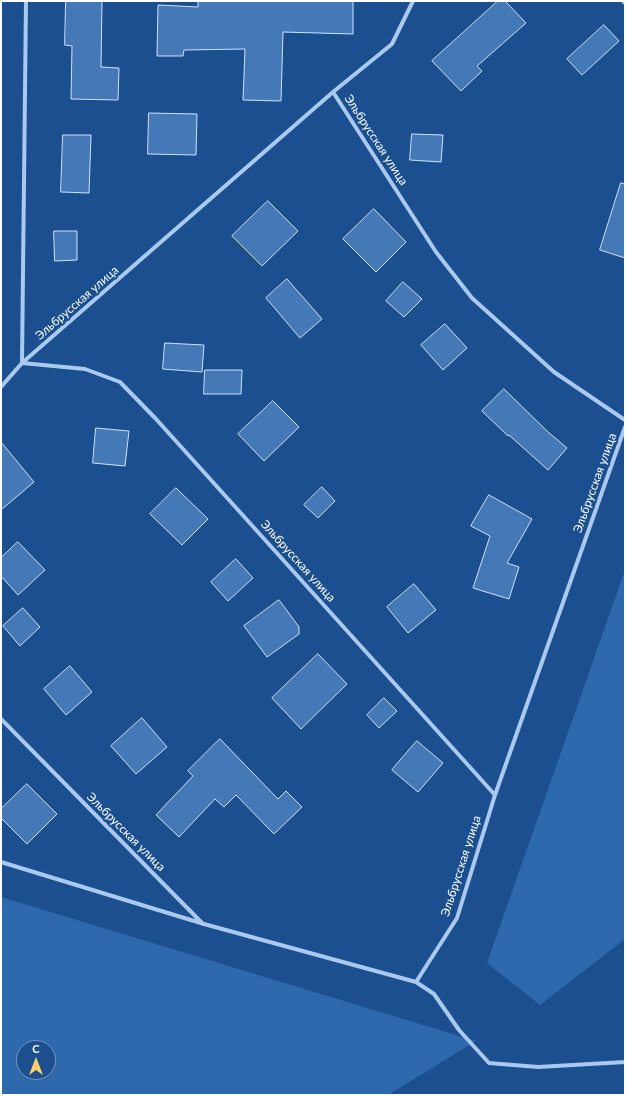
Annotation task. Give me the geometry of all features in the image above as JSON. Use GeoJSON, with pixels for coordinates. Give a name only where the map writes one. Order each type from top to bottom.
{"type":"FeatureCollection","features":[{"type":"Feature","properties":{"kind":"street","name":"Эльбрусская улица"},"geometry":{"type":"LineString","coordinates":[[22,364],[26,1]]}},
{"type":"Feature","properties":{"kind":"street"},"geometry":{"type":"LineString","coordinates":[[333,92],[392,44],[413,1]]}},
{"type":"Feature","properties":{"kind":"street","name":"Эльбрусская улица"},"geometry":{"type":"LineString","coordinates":[[1,386],[22,364],[333,92],[436,252],[472,298],[554,372],[625,420]]}},
{"type":"Feature","properties":{"kind":"street","name":"Эльбрусская улица"},"geometry":{"type":"LineString","coordinates":[[22,364],[85,369],[120,382],[156,418],[495,795]]}},
{"type":"Feature","properties":{"kind":"street","name":"Эльбрусская улица"},"geometry":{"type":"LineString","coordinates":[[416,982],[458,918],[495,795],[625,427]]}},
{"type":"Feature","properties":{"kind":"street","name":"Эльбрусская улица"},"geometry":{"type":"LineString","coordinates":[[1,719],[204,924]]}},
{"type":"Feature","properties":{"kind":"street"},"geometry":{"type":"LineString","coordinates":[[1,862],[204,924],[416,982],[434,994],[458,1030],[489,1063],[538,1066],[625,1062]]}},
{"type":"Feature","properties":{"kind":"shaded area"},"geometry":{"type":"Polygon","coordinates":[[[625,570],[625,939],[540,1005],[487,963],[625,570]]]}},
{"type":"Feature","properties":{"kind":"shaded area"},"geometry":{"type":"Polygon","coordinates":[[[1,897],[476,1041],[388,1095],[1,1095],[1,897]]]}},
{"type":"Feature","properties":{"kind":"building"},"geometry":{"type":"Polygon","coordinates":[[[66,1],[102,1],[101,67],[119,68],[118,100],[71,99],[72,46],[65,45],[66,1]]]}},
{"type":"Feature","properties":{"kind":"building"},"geometry":{"type":"Polygon","coordinates":[[[353,1],[353,34],[283,32],[281,101],[243,100],[245,49],[184,50],[183,56],[157,56],[158,5],[198,7],[198,2],[353,1]]]}},
{"type":"Feature","properties":{"kind":"building"},"geometry":{"type":"Polygon","coordinates":[[[498,1],[505,1],[526,23],[477,66],[482,71],[461,91],[432,61],[498,1]]]}},
{"type":"Feature","properties":{"kind":"building"},"geometry":{"type":"Polygon","coordinates":[[[604,25],[619,41],[582,75],[567,59],[604,25]]]}},
{"type":"Feature","properties":{"kind":"building"},"geometry":{"type":"Polygon","coordinates":[[[149,113],[197,114],[196,155],[148,154],[149,113]]]}},
{"type":"Feature","properties":{"kind":"building"},"geometry":{"type":"Polygon","coordinates":[[[412,134],[443,135],[441,162],[410,160],[412,134]]]}},
{"type":"Feature","properties":{"kind":"building"},"geometry":{"type":"Polygon","coordinates":[[[63,135],[91,135],[89,193],[61,192],[63,135]]]}},
{"type":"Feature","properties":{"kind":"building"},"geometry":{"type":"Polygon","coordinates":[[[621,183],[625,184],[625,258],[600,250],[621,183]]]}},
{"type":"Feature","properties":{"kind":"building"},"geometry":{"type":"Polygon","coordinates":[[[268,201],[298,231],[262,266],[232,236],[268,201]]]}},
{"type":"Feature","properties":{"kind":"building"},"geometry":{"type":"Polygon","coordinates":[[[374,209],[406,242],[376,272],[343,239],[374,209]]]}},
{"type":"Feature","properties":{"kind":"building"},"geometry":{"type":"Polygon","coordinates":[[[54,231],[77,231],[77,260],[55,261],[54,231]]]}},
{"type":"Feature","properties":{"kind":"building"},"geometry":{"type":"Polygon","coordinates":[[[287,279],[322,319],[300,338],[266,298],[287,279]]]}},
{"type":"Feature","properties":{"kind":"building"},"geometry":{"type":"Polygon","coordinates":[[[403,282],[422,299],[404,317],[386,301],[403,282]]]}},
{"type":"Feature","properties":{"kind":"building"},"geometry":{"type":"Polygon","coordinates":[[[445,324],[467,348],[443,370],[421,345],[445,324]]]}},
{"type":"Feature","properties":{"kind":"building"},"geometry":{"type":"Polygon","coordinates":[[[165,343],[204,345],[202,372],[163,369],[165,343]]]}},
{"type":"Feature","properties":{"kind":"building"},"geometry":{"type":"Polygon","coordinates":[[[205,370],[242,370],[241,394],[204,394],[205,370]]]}},
{"type":"Feature","properties":{"kind":"building"},"geometry":{"type":"Polygon","coordinates":[[[504,389],[548,432],[567,448],[548,470],[509,435],[508,436],[482,411],[504,389]]]}},
{"type":"Feature","properties":{"kind":"building"},"geometry":{"type":"Polygon","coordinates":[[[273,401],[299,427],[264,461],[238,434],[273,401]]]}},
{"type":"Feature","properties":{"kind":"building"},"geometry":{"type":"Polygon","coordinates":[[[96,428],[129,431],[125,466],[93,463],[96,428]]]}},
{"type":"Feature","properties":{"kind":"building"},"geometry":{"type":"Polygon","coordinates":[[[1,442],[34,482],[1,510],[1,442]]]}},
{"type":"Feature","properties":{"kind":"building"},"geometry":{"type":"Polygon","coordinates":[[[322,487],[335,501],[318,518],[304,505],[322,487]]]}},
{"type":"Feature","properties":{"kind":"building"},"geometry":{"type":"Polygon","coordinates":[[[176,488],[208,519],[182,545],[150,514],[176,488]]]}},
{"type":"Feature","properties":{"kind":"building"},"geometry":{"type":"Polygon","coordinates":[[[489,495],[532,519],[507,563],[519,567],[509,599],[473,588],[490,536],[471,526],[489,495]]]}},
{"type":"Feature","properties":{"kind":"building"},"geometry":{"type":"Polygon","coordinates":[[[18,542],[45,570],[18,595],[1,576],[1,558],[18,542]]]}},
{"type":"Feature","properties":{"kind":"building"},"geometry":{"type":"Polygon","coordinates":[[[236,559],[253,578],[228,601],[211,582],[236,559]]]}},
{"type":"Feature","properties":{"kind":"building"},"geometry":{"type":"Polygon","coordinates":[[[414,584],[436,610],[408,633],[387,607],[414,584]]]}},
{"type":"Feature","properties":{"kind":"building"},"geometry":{"type":"Polygon","coordinates":[[[279,600],[299,627],[299,634],[267,657],[244,626],[279,600]]]}},
{"type":"Feature","properties":{"kind":"building"},"geometry":{"type":"Polygon","coordinates":[[[23,608],[40,627],[20,646],[3,626],[23,608]]]}},
{"type":"Feature","properties":{"kind":"building"},"geometry":{"type":"Polygon","coordinates":[[[318,654],[347,684],[301,729],[272,698],[318,654]]]}},
{"type":"Feature","properties":{"kind":"building"},"geometry":{"type":"Polygon","coordinates":[[[70,666],[92,692],[66,715],[44,689],[70,666]]]}},
{"type":"Feature","properties":{"kind":"building"},"geometry":{"type":"Polygon","coordinates":[[[384,698],[397,711],[379,728],[367,715],[384,698]]]}},
{"type":"Feature","properties":{"kind":"building"},"geometry":{"type":"Polygon","coordinates":[[[142,718],[167,747],[136,774],[111,746],[142,718]]]}},
{"type":"Feature","properties":{"kind":"building"},"geometry":{"type":"Polygon","coordinates":[[[220,739],[278,799],[286,791],[302,807],[274,834],[236,795],[224,807],[215,799],[179,837],[156,815],[193,776],[188,771],[220,739]]]}},
{"type":"Feature","properties":{"kind":"building"},"geometry":{"type":"Polygon","coordinates":[[[417,741],[443,763],[418,792],[392,770],[417,741]]]}},
{"type":"Feature","properties":{"kind":"building"},"geometry":{"type":"Polygon","coordinates":[[[27,784],[57,814],[27,844],[1,818],[1,809],[27,784]]]}}]}
